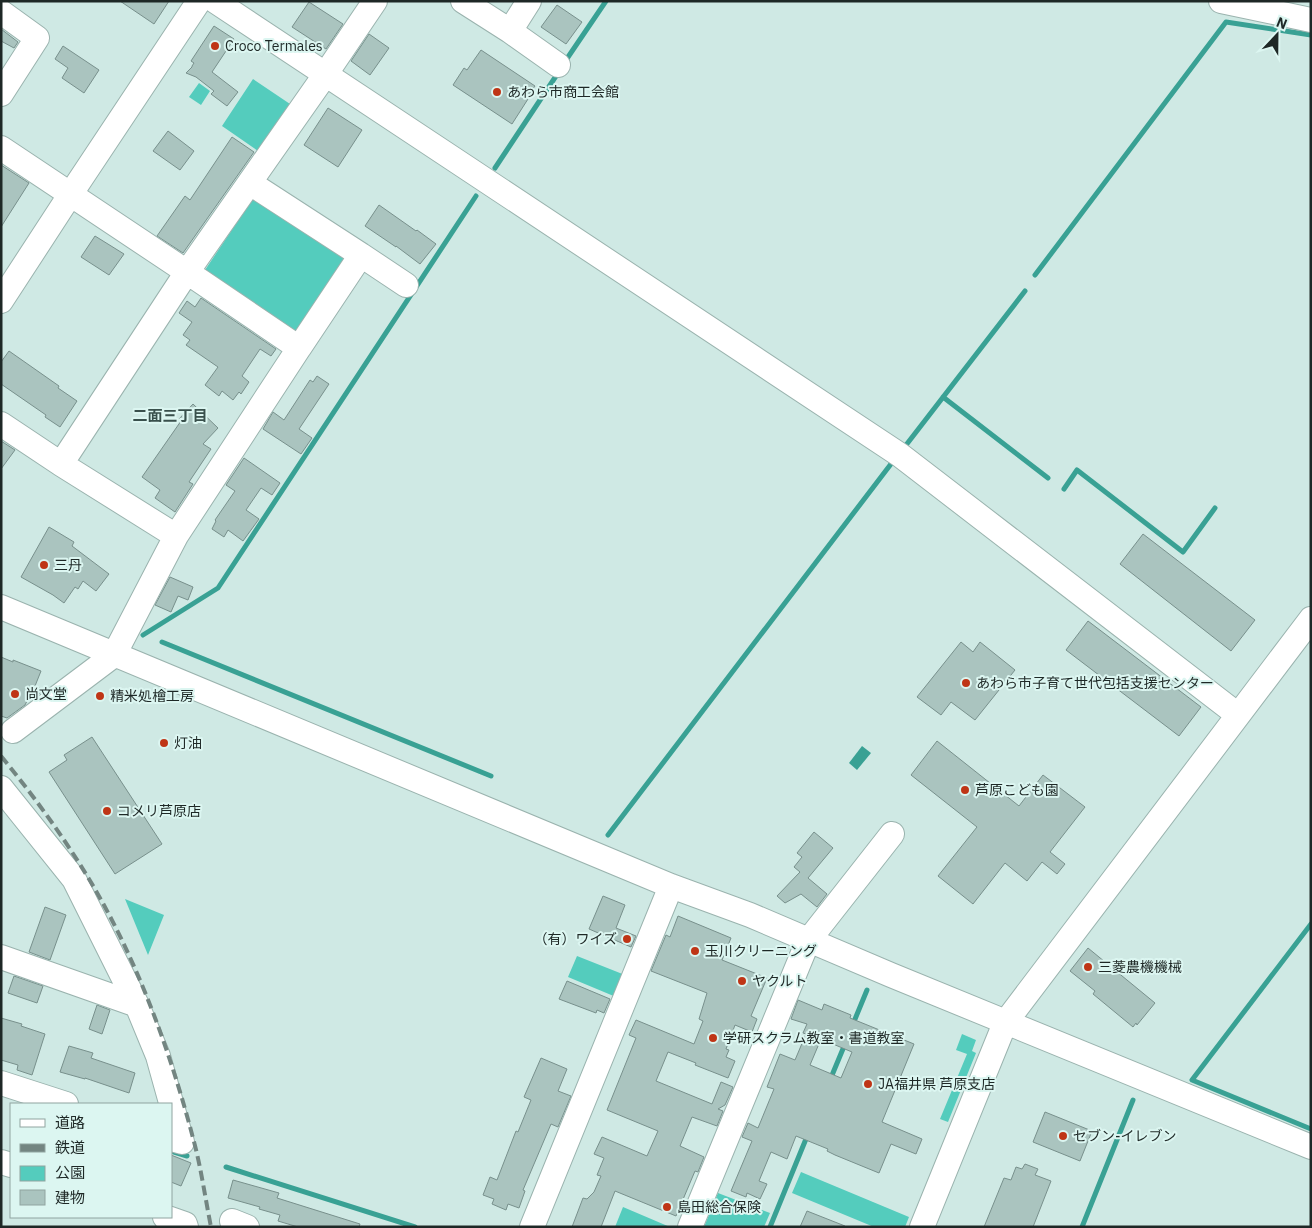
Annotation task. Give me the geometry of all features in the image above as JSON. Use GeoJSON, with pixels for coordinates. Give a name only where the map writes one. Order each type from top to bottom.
{"type":"FeatureCollection","features":[{"type":"Feature","properties":{"kind":"street"},"geometry":{"type":"LineString","coordinates":[[1,301],[199,1]]}},
{"type":"Feature","properties":{"kind":"street"},"geometry":{"type":"LineString","coordinates":[[215,1],[900,455],[1238,715]]}},
{"type":"Feature","properties":{"kind":"street"},"geometry":{"type":"LineString","coordinates":[[61,464],[187,272],[375,1]]}},
{"type":"Feature","properties":{"kind":"street"},"geometry":{"type":"LineString","coordinates":[[463,1],[558,65]]}},
{"type":"Feature","properties":{"kind":"street"},"geometry":{"type":"LineString","coordinates":[[510,31],[529,1]]}},
{"type":"Feature","properties":{"kind":"street"},"geometry":{"type":"LineString","coordinates":[[1221,1],[1292,8],[1311,20]]}},
{"type":"Feature","properties":{"kind":"street"},"geometry":{"type":"LineString","coordinates":[[1,94],[37,38],[11,10]]}},
{"type":"Feature","properties":{"kind":"street"},"geometry":{"type":"LineString","coordinates":[[1,148],[299,348]]}},
{"type":"Feature","properties":{"kind":"street"},"geometry":{"type":"LineString","coordinates":[[250,183],[406,285]]}},
{"type":"Feature","properties":{"kind":"street"},"geometry":{"type":"LineString","coordinates":[[13,731],[114,655],[176,536],[361,255]]}},
{"type":"Feature","properties":{"kind":"street"},"geometry":{"type":"LineString","coordinates":[[1,424],[176,536]]}},
{"type":"Feature","properties":{"kind":"street"},"geometry":{"type":"LineString","coordinates":[[1,607],[671,886],[750,915],[1005,1023],[1311,1147]]}},
{"type":"Feature","properties":{"kind":"street"},"geometry":{"type":"LineString","coordinates":[[922,1227],[1005,1023],[1311,618]]}},
{"type":"Feature","properties":{"kind":"street"},"geometry":{"type":"LineString","coordinates":[[1,788],[74,879],[137,1004],[158,1056],[171,1103]]}},
{"type":"Feature","properties":{"kind":"street"},"geometry":{"type":"LineString","coordinates":[[690,1227],[808,941],[892,834]]}},
{"type":"Feature","properties":{"kind":"street"},"geometry":{"type":"LineString","coordinates":[[532,1227],[671,886]]}},
{"type":"Feature","properties":{"kind":"street"},"geometry":{"type":"LineString","coordinates":[[3,965],[137,1004]]}},
{"type":"Feature","properties":{"kind":"street"},"geometry":{"type":"LineString","coordinates":[[1,1083],[63,1103]]}},
{"type":"Feature","properties":{"kind":"street"},"geometry":{"type":"LineString","coordinates":[[172,1106],[182,1142],[172,1138]]}},
{"type":"Feature","properties":{"kind":"street"},"geometry":{"type":"LineString","coordinates":[[167,1218],[185,1224],[186,1227]]}},
{"type":"Feature","properties":{"kind":"green space"},"geometry":{"type":"Polygon","coordinates":[[[253,79],[293,106],[261,153],[222,126],[253,79]]]}},
{"type":"Feature","properties":{"kind":"green space"},"geometry":{"type":"Polygon","coordinates":[[[199,83],[210,91],[201,105],[189,97],[199,83]]]}},
{"type":"Feature","properties":{"kind":"green space"},"geometry":{"type":"Polygon","coordinates":[[[256,194],[348,256],[295,335],[203,273],[256,194]]]}},
{"type":"Feature","properties":{"kind":"green space"},"geometry":{"type":"Polygon","coordinates":[[[125,899],[164,915],[148,955],[125,899]]]}},
{"type":"Feature","properties":{"kind":"green space"},"geometry":{"type":"Polygon","coordinates":[[[577,956],[625,975],[616,997],[568,977],[577,956]]]}},
{"type":"Feature","properties":{"kind":"green space"},"geometry":{"type":"Polygon","coordinates":[[[962,1034],[976,1040],[972,1051],[976,1053],[948,1122],[940,1119],[967,1054],[956,1050],[962,1034]]]}},
{"type":"Feature","properties":{"kind":"green space"},"geometry":{"type":"Polygon","coordinates":[[[801,1172],[909,1217],[905,1227],[874,1227],[792,1193],[801,1172]]]}},
{"type":"Feature","properties":{"kind":"green space"},"geometry":{"type":"Polygon","coordinates":[[[718,1193],[770,1213],[764,1227],[704,1227],[718,1193]]]}},
{"type":"Feature","properties":{"kind":"green space"},"geometry":{"type":"Polygon","coordinates":[[[623,1207],[670,1227],[615,1227],[623,1207]]]}},
{"type":"Feature","properties":{"kind":"shaded area"},"geometry":{"type":"Polygon","coordinates":[[[862,746],[871,753],[857,770],[849,763],[862,746]]]}},
{"type":"Feature","properties":{"kind":"building"},"geometry":{"type":"Polygon","coordinates":[[[120,1],[169,1],[154,24],[120,1]]]}},
{"type":"Feature","properties":{"kind":"building"},"geometry":{"type":"Polygon","coordinates":[[[309,2],[343,24],[326,49],[292,27],[309,2]]]}},
{"type":"Feature","properties":{"kind":"building"},"geometry":{"type":"Polygon","coordinates":[[[557,5],[582,22],[566,44],[541,27],[557,5]]]}},
{"type":"Feature","properties":{"kind":"building"},"geometry":{"type":"Polygon","coordinates":[[[214,26],[234,39],[212,72],[238,92],[227,106],[211,94],[214,91],[196,77],[186,73],[192,67],[194,63],[191,61],[214,26]]]}},
{"type":"Feature","properties":{"kind":"building"},"geometry":{"type":"Polygon","coordinates":[[[1,29],[18,42],[14,48],[1,41],[1,29]]]}},
{"type":"Feature","properties":{"kind":"building"},"geometry":{"type":"Polygon","coordinates":[[[369,34],[389,48],[370,75],[351,61],[369,34]]]}},
{"type":"Feature","properties":{"kind":"building"},"geometry":{"type":"Polygon","coordinates":[[[63,46],[99,70],[84,93],[62,78],[68,68],[55,59],[63,46]]]}},
{"type":"Feature","properties":{"kind":"building","name":"あわら市商工会館"},"geometry":{"type":"Polygon","coordinates":[[[481,50],[535,86],[512,124],[453,85],[464,68],[467,70],[481,50]]]}},
{"type":"Feature","properties":{"kind":"building"},"geometry":{"type":"Polygon","coordinates":[[[328,108],[362,130],[338,167],[304,145],[328,108]]]}},
{"type":"Feature","properties":{"kind":"building"},"geometry":{"type":"Polygon","coordinates":[[[168,131],[194,151],[180,170],[153,151],[168,131]]]}},
{"type":"Feature","properties":{"kind":"building"},"geometry":{"type":"Polygon","coordinates":[[[232,137],[254,152],[183,253],[157,236],[185,196],[190,200],[232,137]]]}},
{"type":"Feature","properties":{"kind":"building"},"geometry":{"type":"Polygon","coordinates":[[[1,165],[29,183],[1,227],[1,165]]]}},
{"type":"Feature","properties":{"kind":"building"},"geometry":{"type":"Polygon","coordinates":[[[379,205],[436,244],[420,264],[365,226],[379,205]]]}},
{"type":"Feature","properties":{"kind":"building"},"geometry":{"type":"Polygon","coordinates":[[[95,236],[124,254],[109,275],[81,257],[95,236]]]}},
{"type":"Feature","properties":{"kind":"building"},"geometry":{"type":"Polygon","coordinates":[[[201,298],[276,349],[271,356],[260,349],[242,376],[249,382],[241,394],[239,392],[233,400],[222,391],[219,396],[205,385],[218,367],[186,345],[190,340],[183,335],[192,322],[179,313],[187,301],[195,307],[201,298]]]}},
{"type":"Feature","properties":{"kind":"building"},"geometry":{"type":"Polygon","coordinates":[[[9,351],[77,401],[60,427],[1,384],[1,362],[9,351]]]}},
{"type":"Feature","properties":{"kind":"building"},"geometry":{"type":"Polygon","coordinates":[[[317,376],[329,384],[299,429],[312,438],[301,454],[263,429],[273,412],[284,420],[310,380],[313,382],[317,376]]]}},
{"type":"Feature","properties":{"kind":"building"},"geometry":{"type":"Polygon","coordinates":[[[193,404],[218,428],[203,444],[211,449],[189,482],[193,484],[175,512],[155,498],[160,490],[142,477],[181,421],[179,419],[193,404]]]}},
{"type":"Feature","properties":{"kind":"building"},"geometry":{"type":"Polygon","coordinates":[[[1,441],[15,450],[1,469],[1,441]]]}},
{"type":"Feature","properties":{"kind":"building"},"geometry":{"type":"Polygon","coordinates":[[[244,458],[280,483],[272,495],[261,488],[246,510],[259,519],[243,541],[228,530],[224,537],[212,529],[215,520],[235,491],[226,485],[244,458]]]}},
{"type":"Feature","properties":{"kind":"building"},"geometry":{"type":"Polygon","coordinates":[[[49,527],[74,542],[72,546],[109,574],[96,591],[83,581],[78,589],[75,587],[64,603],[21,577],[49,527]]]}},
{"type":"Feature","properties":{"kind":"building"},"geometry":{"type":"Polygon","coordinates":[[[1143,534],[1255,620],[1231,651],[1120,564],[1143,534]]]}},
{"type":"Feature","properties":{"kind":"building"},"geometry":{"type":"Polygon","coordinates":[[[170,577],[193,587],[188,600],[178,596],[171,612],[155,605],[170,577]]]}},
{"type":"Feature","properties":{"kind":"building"},"geometry":{"type":"Polygon","coordinates":[[[1088,621],[1201,707],[1179,736],[1066,650],[1088,621]]]}},
{"type":"Feature","properties":{"kind":"building","name":"あわら市子育て世代包括支援センター"},"geometry":{"type":"Polygon","coordinates":[[[961,642],[973,652],[980,642],[1015,670],[975,720],[951,702],[941,715],[917,697],[961,642]]]}},
{"type":"Feature","properties":{"kind":"building","name":"尚文堂"},"geometry":{"type":"Polygon","coordinates":[[[1,657],[41,671],[35,686],[44,690],[31,700],[28,699],[25,705],[7,718],[1,716],[1,657]]]}},
{"type":"Feature","properties":{"kind":"building","name":"コメリ芦原店"},"geometry":{"type":"Polygon","coordinates":[[[92,737],[162,844],[115,874],[49,772],[67,760],[64,755],[92,737]]]}},
{"type":"Feature","properties":{"kind":"building"},"geometry":{"type":"Polygon","coordinates":[[[937,741],[1019,806],[1043,775],[1085,807],[1050,852],[1065,864],[1057,874],[1042,862],[1027,881],[1005,863],[973,904],[938,876],[977,827],[911,775],[937,741]]]}},
{"type":"Feature","properties":{"kind":"building"},"geometry":{"type":"Polygon","coordinates":[[[814,832],[833,848],[808,878],[827,894],[817,907],[801,894],[785,903],[777,896],[800,872],[794,867],[802,857],[797,853],[814,832]]]}},
{"type":"Feature","properties":{"kind":"building"},"geometry":{"type":"Polygon","coordinates":[[[603,896],[625,905],[616,928],[636,936],[631,947],[589,929],[603,896]]]}},
{"type":"Feature","properties":{"kind":"building"},"geometry":{"type":"Polygon","coordinates":[[[45,907],[66,915],[50,960],[29,952],[45,907]]]}},
{"type":"Feature","properties":{"kind":"building"},"geometry":{"type":"Polygon","coordinates":[[[678,916],[731,938],[722,960],[767,978],[751,1016],[757,1019],[752,1032],[735,1025],[726,1049],[729,1050],[726,1057],[735,1061],[728,1078],[668,1052],[656,1081],[712,1104],[721,1082],[733,1087],[725,1105],[718,1109],[723,1111],[717,1126],[692,1117],[680,1146],[704,1157],[698,1172],[695,1171],[676,1216],[615,1191],[601,1227],[572,1227],[583,1198],[587,1199],[594,1192],[601,1176],[597,1175],[604,1158],[594,1154],[602,1137],[647,1156],[658,1131],[607,1110],[636,1038],[629,1035],[636,1020],[694,1044],[703,1021],[699,1019],[707,993],[651,971],[666,935],[670,937],[678,916]]]}},
{"type":"Feature","properties":{"kind":"building"},"geometry":{"type":"Polygon","coordinates":[[[1088,948],[1155,1003],[1137,1025],[1136,1023],[1133,1027],[1093,994],[1095,991],[1070,971],[1088,948]]]}},
{"type":"Feature","properties":{"kind":"building"},"geometry":{"type":"Polygon","coordinates":[[[14,976],[43,986],[37,1003],[8,993],[14,976]]]}},
{"type":"Feature","properties":{"kind":"building"},"geometry":{"type":"Polygon","coordinates":[[[567,981],[610,999],[604,1013],[597,1010],[596,1013],[559,999],[567,981]]]}},
{"type":"Feature","properties":{"kind":"building"},"geometry":{"type":"Polygon","coordinates":[[[798,1000],[822,1010],[824,1004],[851,1015],[850,1018],[914,1044],[882,1122],[922,1139],[916,1154],[891,1144],[879,1173],[796,1136],[787,1159],[771,1152],[759,1181],[767,1184],[760,1199],[747,1193],[746,1197],[731,1191],[752,1141],[742,1137],[748,1123],[758,1128],[774,1089],[767,1087],[780,1054],[795,1060],[806,1034],[803,1033],[807,1024],[791,1019],[798,1000]],[[821,1039],[810,1065],[841,1078],[852,1052],[821,1039]]]}},
{"type":"Feature","properties":{"kind":"building"},"geometry":{"type":"Polygon","coordinates":[[[97,1005],[110,1010],[102,1034],[89,1029],[97,1005]]]}},
{"type":"Feature","properties":{"kind":"building"},"geometry":{"type":"Polygon","coordinates":[[[1,1018],[22,1024],[21,1026],[45,1034],[32,1075],[17,1070],[18,1065],[1,1060],[1,1018]]]}},
{"type":"Feature","properties":{"kind":"building"},"geometry":{"type":"Polygon","coordinates":[[[69,1046],[93,1053],[91,1058],[135,1073],[129,1093],[85,1078],[60,1072],[69,1046]]]}},
{"type":"Feature","properties":{"kind":"building"},"geometry":{"type":"Polygon","coordinates":[[[541,1058],[567,1069],[558,1091],[571,1096],[558,1127],[551,1124],[523,1190],[525,1191],[519,1208],[508,1204],[506,1210],[492,1204],[494,1199],[483,1195],[490,1177],[497,1180],[516,1131],[518,1132],[531,1100],[524,1097],[541,1058]]]}},
{"type":"Feature","properties":{"kind":"building","name":"セブン-イレブン"},"geometry":{"type":"Polygon","coordinates":[[[1045,1112],[1092,1131],[1080,1161],[1033,1142],[1045,1112]]]}},
{"type":"Feature","properties":{"kind":"building"},"geometry":{"type":"Polygon","coordinates":[[[172,1155],[191,1163],[181,1186],[172,1182],[172,1155]]]}},
{"type":"Feature","properties":{"kind":"building"},"geometry":{"type":"Polygon","coordinates":[[[1025,1164],[1038,1169],[1035,1175],[1051,1181],[1033,1227],[984,1227],[1004,1178],[1011,1180],[1016,1167],[1022,1169],[1025,1164]]]}},
{"type":"Feature","properties":{"kind":"building"},"geometry":{"type":"Polygon","coordinates":[[[233,1180],[279,1193],[277,1198],[360,1224],[359,1227],[298,1227],[278,1221],[280,1215],[228,1198],[233,1180]]]}},
{"type":"Feature","properties":{"kind":"building"},"geometry":{"type":"Polygon","coordinates":[[[807,1211],[845,1226],[845,1227],[800,1227],[807,1211]]]}},
{"type":"Feature","properties":{"kind":"waterway"},"geometry":{"type":"LineString","coordinates":[[564,63],[606,1]]}},
{"type":"Feature","properties":{"kind":"waterway"},"geometry":{"type":"LineString","coordinates":[[1035,275],[1226,22],[1311,35]]}},
{"type":"Feature","properties":{"kind":"waterway"},"geometry":{"type":"LineString","coordinates":[[495,168],[558,73]]}},
{"type":"Feature","properties":{"kind":"waterway"},"geometry":{"type":"LineString","coordinates":[[143,635],[218,588],[476,196]]}},
{"type":"Feature","properties":{"kind":"waterway"},"geometry":{"type":"LineString","coordinates":[[903,449],[1025,291]]}},
{"type":"Feature","properties":{"kind":"waterway"},"geometry":{"type":"LineString","coordinates":[[943,397],[1048,478]]}},
{"type":"Feature","properties":{"kind":"waterway"},"geometry":{"type":"LineString","coordinates":[[608,835],[894,460]]}},
{"type":"Feature","properties":{"kind":"waterway"},"geometry":{"type":"LineString","coordinates":[[1064,489],[1077,470],[1183,552],[1215,508]]}},
{"type":"Feature","properties":{"kind":"waterway"},"geometry":{"type":"LineString","coordinates":[[162,642],[491,776]]}},
{"type":"Feature","properties":{"kind":"waterway"},"geometry":{"type":"LineString","coordinates":[[1311,924],[1192,1080],[1311,1129]]}},
{"type":"Feature","properties":{"kind":"waterway"},"geometry":{"type":"LineString","coordinates":[[853,1024],[867,990]]}},
{"type":"Feature","properties":{"kind":"waterway"},"geometry":{"type":"LineString","coordinates":[[830,1080],[845,1044]]}},
{"type":"Feature","properties":{"kind":"waterway"},"geometry":{"type":"LineString","coordinates":[[1082,1227],[1133,1100]]}},
{"type":"Feature","properties":{"kind":"waterway"},"geometry":{"type":"LineString","coordinates":[[770,1227],[808,1134]]}},
{"type":"Feature","properties":{"kind":"waterway"},"geometry":{"type":"LineString","coordinates":[[174,1152],[187,1156]]}},
{"type":"Feature","properties":{"kind":"waterway"},"geometry":{"type":"LineString","coordinates":[[226,1167],[415,1227]]}},
{"type":"Feature","properties":{"kind":"railway"},"geometry":{"type":"LineString","coordinates":[[1,756],[47,816],[79,863],[122,940],[150,1005],[174,1071],[193,1138],[211,1227]]}},
{"type":"Feature","properties":{"kind":"place","name":"Croco Termales"},"geometry":{"type":"Point","coordinates":[215,46]}},
{"type":"Feature","properties":{"kind":"place","name":"あわら市商工会館"},"geometry":{"type":"Point","coordinates":[497,92]}},
{"type":"Feature","properties":{"kind":"place","name":"三丹"},"geometry":{"type":"Point","coordinates":[44,565]}},
{"type":"Feature","properties":{"kind":"place","name":"あわら市子育て世代包括支援センター"},"geometry":{"type":"Point","coordinates":[966,683]}},
{"type":"Feature","properties":{"kind":"place","name":"尚文堂"},"geometry":{"type":"Point","coordinates":[15,694]}},
{"type":"Feature","properties":{"kind":"place","name":"精米処檜工房"},"geometry":{"type":"Point","coordinates":[100,696]}},
{"type":"Feature","properties":{"kind":"place","name":"灯油"},"geometry":{"type":"Point","coordinates":[164,743]}},
{"type":"Feature","properties":{"kind":"place","name":"芦原こども園"},"geometry":{"type":"Point","coordinates":[965,790]}},
{"type":"Feature","properties":{"kind":"place","name":"コメリ芦原店"},"geometry":{"type":"Point","coordinates":[107,811]}},
{"type":"Feature","properties":{"kind":"place","name":"（有）ワイズ"},"geometry":{"type":"Point","coordinates":[627,939]}},
{"type":"Feature","properties":{"kind":"place","name":"玉川クリーニング"},"geometry":{"type":"Point","coordinates":[695,951]}},
{"type":"Feature","properties":{"kind":"place","name":"三菱農機機械"},"geometry":{"type":"Point","coordinates":[1088,967]}},
{"type":"Feature","properties":{"kind":"place","name":"ヤクルト"},"geometry":{"type":"Point","coordinates":[742,981]}},
{"type":"Feature","properties":{"kind":"place","name":"学研スクラム教室・書道教室"},"geometry":{"type":"Point","coordinates":[713,1038]}},
{"type":"Feature","properties":{"kind":"place","name":"JA福井県 芦原支店"},"geometry":{"type":"Point","coordinates":[868,1084]}},
{"type":"Feature","properties":{"kind":"place","name":"セブン-イレブン"},"geometry":{"type":"Point","coordinates":[1063,1136]}},
{"type":"Feature","properties":{"kind":"place","name":"島田総合保険"},"geometry":{"type":"Point","coordinates":[667,1207]}},
{"type":"Feature","properties":{"kind":"district","name":"二面三丁目"},"geometry":{"type":"Point","coordinates":[170,415]}}]}
